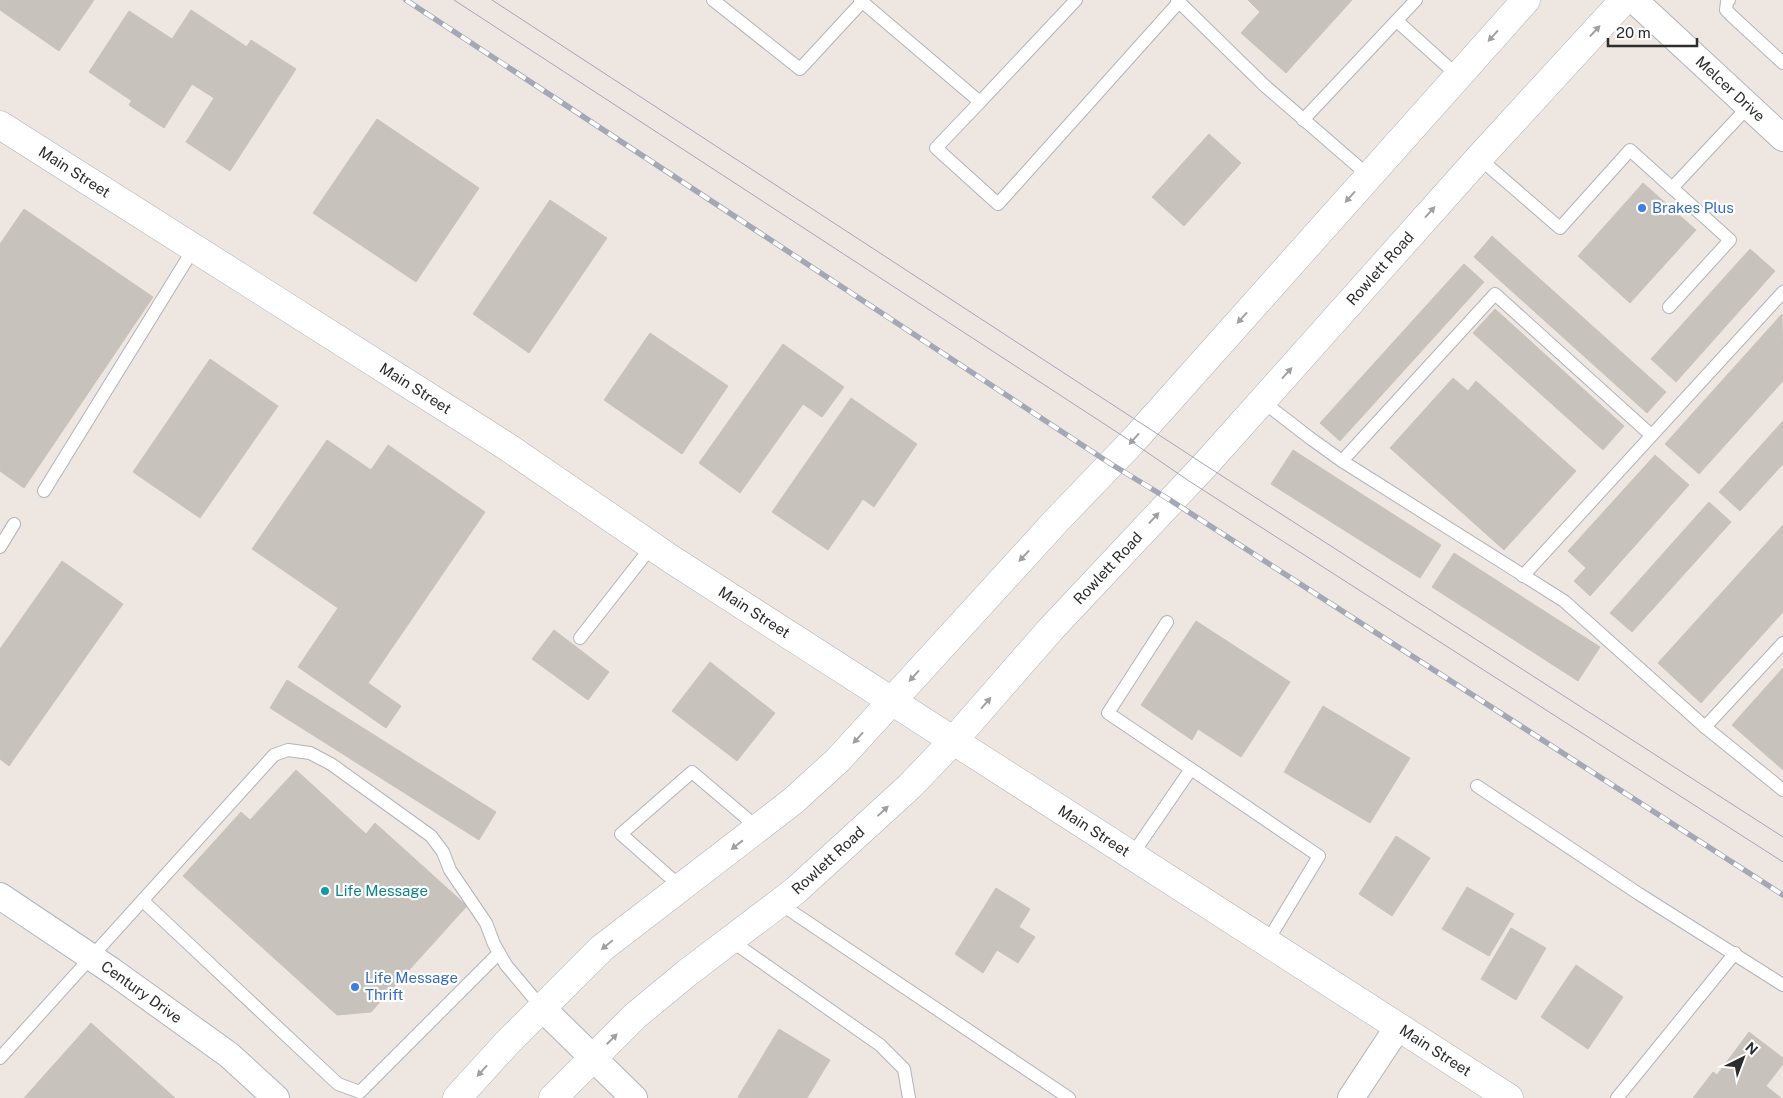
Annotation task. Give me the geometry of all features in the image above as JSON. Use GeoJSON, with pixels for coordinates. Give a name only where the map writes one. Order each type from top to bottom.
{"type":"FeatureCollection","features":[{"type":"Feature","properties":{"kind":"main road"},"geometry":{"type":"LineString","coordinates":[[457,1098],[602,948],[793,801],[838,760],[1050,528],[1132,442],[1526,0]]}},
{"type":"Feature","properties":{"kind":"main road","name":"Rowlett Road"},"geometry":{"type":"LineString","coordinates":[[553,1098],[635,1016],[779,903],[877,818],[910,786],[954,740],[1050,630],[1205,465],[1479,158],[1624,0]]}},
{"type":"Feature","properties":{"kind":"main road","name":"Main Street"},"geometry":{"type":"LineString","coordinates":[[0,125],[506,446],[652,546],[891,702],[954,740],[1509,1098]]}},
{"type":"Feature","properties":{"kind":"street","name":"Melcer Drive"},"geometry":{"type":"LineString","coordinates":[[1634,0],[1783,138]]}},
{"type":"Feature","properties":{"kind":"street","name":"Century Drive"},"geometry":{"type":"LineString","coordinates":[[2,900],[92,957],[229,1055],[276,1098]]}},
{"type":"Feature","properties":{"kind":"street"},"geometry":{"type":"LineString","coordinates":[[542,1008],[634,1098]]}},
{"type":"Feature","properties":{"kind":"street"},"geometry":{"type":"LineString","coordinates":[[1351,1098],[1398,1027]]}},
{"type":"Feature","properties":{"kind":"lane"},"geometry":{"type":"LineString","coordinates":[[712,0],[800,69],[861,1],[980,102]]}},
{"type":"Feature","properties":{"kind":"lane"},"geometry":{"type":"LineString","coordinates":[[1076,0],[936,148],[998,204],[1178,1],[1265,86],[1369,176]]}},
{"type":"Feature","properties":{"kind":"lane"},"geometry":{"type":"LineString","coordinates":[[1303,120],[1416,0]]}},
{"type":"Feature","properties":{"kind":"lane"},"geometry":{"type":"LineString","coordinates":[[1729,0],[1726,10],[1783,63]]}},
{"type":"Feature","properties":{"kind":"lane"},"geometry":{"type":"LineString","coordinates":[[1397,21],[1458,76]]}},
{"type":"Feature","properties":{"kind":"lane"},"geometry":{"type":"LineString","coordinates":[[1672,188],[1748,107]]}},
{"type":"Feature","properties":{"kind":"lane"},"geometry":{"type":"LineString","coordinates":[[1479,158],[1560,228],[1630,150],[1730,240],[1669,307]]}},
{"type":"Feature","properties":{"kind":"lane"},"geometry":{"type":"LineString","coordinates":[[44,491],[194,248]]}},
{"type":"Feature","properties":{"kind":"lane"},"geometry":{"type":"LineString","coordinates":[[1524,576],[1783,292]]}},
{"type":"Feature","properties":{"kind":"lane"},"geometry":{"type":"LineString","coordinates":[[1342,461],[1494,294],[1651,435]]}},
{"type":"Feature","properties":{"kind":"lane"},"geometry":{"type":"LineString","coordinates":[[1262,401],[1342,461],[1564,601],[1705,727],[1783,790]]}},
{"type":"Feature","properties":{"kind":"lane"},"geometry":{"type":"LineString","coordinates":[[0,547],[14,524]]}},
{"type":"Feature","properties":{"kind":"lane"},"geometry":{"type":"LineString","coordinates":[[580,638],[652,546]]}},
{"type":"Feature","properties":{"kind":"lane"},"geometry":{"type":"LineString","coordinates":[[1167,622],[1108,713],[1319,856],[1267,942]]}},
{"type":"Feature","properties":{"kind":"lane"},"geometry":{"type":"LineString","coordinates":[[1705,727],[1783,643]]}},
{"type":"Feature","properties":{"kind":"lane"},"geometry":{"type":"LineString","coordinates":[[0,1058],[274,755],[288,750],[310,753],[331,764],[431,836],[443,852],[450,870],[486,923],[506,965],[542,1008]]}},
{"type":"Feature","properties":{"kind":"lane"},"geometry":{"type":"LineString","coordinates":[[1132,855],[1192,769]]}},
{"type":"Feature","properties":{"kind":"lane"},"geometry":{"type":"LineString","coordinates":[[682,888],[621,834],[692,772],[758,828]]}},
{"type":"Feature","properties":{"kind":"lane"},"geometry":{"type":"LineString","coordinates":[[1477,786],[1639,894],[1783,985]]}},
{"type":"Feature","properties":{"kind":"lane"},"geometry":{"type":"LineString","coordinates":[[142,901],[338,1084],[360,1092],[499,953]]}},
{"type":"Feature","properties":{"kind":"lane"},"geometry":{"type":"LineString","coordinates":[[779,903],[1069,1098]]}},
{"type":"Feature","properties":{"kind":"lane"},"geometry":{"type":"LineString","coordinates":[[730,940],[880,1045],[904,1069],[909,1098]]}},
{"type":"Feature","properties":{"kind":"lane"},"geometry":{"type":"LineString","coordinates":[[1617,1098],[1735,953]]}},
{"type":"Feature","properties":{"kind":"building"},"geometry":{"type":"Polygon","coordinates":[[[0,0],[94,0],[59,51],[0,10],[0,0]]]}},
{"type":"Feature","properties":{"kind":"building"},"geometry":{"type":"Polygon","coordinates":[[[1248,0],[1352,0],[1286,73],[1241,33],[1260,12],[1248,0]]]}},
{"type":"Feature","properties":{"kind":"building"},"geometry":{"type":"Polygon","coordinates":[[[191,10],[247,47],[214,98],[192,84],[164,128],[129,105],[191,10]]]}},
{"type":"Feature","properties":{"kind":"building"},"geometry":{"type":"Polygon","coordinates":[[[129,11],[172,39],[132,101],[89,72],[129,11]]]}},
{"type":"Feature","properties":{"kind":"building"},"geometry":{"type":"Polygon","coordinates":[[[251,40],[296,69],[230,171],[186,142],[251,40]]]}},
{"type":"Feature","properties":{"kind":"building"},"geometry":{"type":"Polygon","coordinates":[[[377,119],[479,188],[416,282],[313,213],[377,119]]]}},
{"type":"Feature","properties":{"kind":"building"},"geometry":{"type":"Polygon","coordinates":[[[1209,134],[1241,163],[1184,226],[1152,197],[1209,134]]]}},
{"type":"Feature","properties":{"kind":"building"},"geometry":{"type":"Polygon","coordinates":[[[1643,183],[1696,230],[1630,303],[1578,256],[1643,183]]]}},
{"type":"Feature","properties":{"kind":"building"},"geometry":{"type":"Polygon","coordinates":[[[550,200],[607,238],[529,353],[473,314],[550,200]]]}},
{"type":"Feature","properties":{"kind":"building"},"geometry":{"type":"Polygon","coordinates":[[[24,209],[153,297],[24,488],[0,471],[0,244],[24,209]]]}},
{"type":"Feature","properties":{"kind":"building"},"geometry":{"type":"Polygon","coordinates":[[[1492,236],[1666,392],[1647,413],[1474,257],[1492,236]]]}},
{"type":"Feature","properties":{"kind":"building"},"geometry":{"type":"Polygon","coordinates":[[[1750,249],[1775,271],[1676,382],[1651,359],[1750,249]]]}},
{"type":"Feature","properties":{"kind":"building"},"geometry":{"type":"Polygon","coordinates":[[[1464,264],[1484,282],[1340,441],[1320,423],[1464,264]]]}},
{"type":"Feature","properties":{"kind":"building"},"geometry":{"type":"Polygon","coordinates":[[[1495,309],[1624,426],[1603,450],[1473,333],[1495,309]]]}},
{"type":"Feature","properties":{"kind":"building"},"geometry":{"type":"Polygon","coordinates":[[[1782,314],[1783,381],[1699,474],[1665,444],[1782,314]]]}},
{"type":"Feature","properties":{"kind":"building"},"geometry":{"type":"Polygon","coordinates":[[[650,333],[728,386],[682,454],[604,400],[650,333]]]}},
{"type":"Feature","properties":{"kind":"building"},"geometry":{"type":"Polygon","coordinates":[[[783,344],[844,387],[822,417],[803,404],[740,493],[699,463],[783,344]]]}},
{"type":"Feature","properties":{"kind":"building"},"geometry":{"type":"Polygon","coordinates":[[[210,359],[278,406],[200,518],[133,472],[210,359]]]}},
{"type":"Feature","properties":{"kind":"building"},"geometry":{"type":"Polygon","coordinates":[[[1453,378],[1468,391],[1476,381],[1576,471],[1504,550],[1390,448],[1453,378]]]}},
{"type":"Feature","properties":{"kind":"building"},"geometry":{"type":"Polygon","coordinates":[[[851,398],[917,444],[874,507],[863,499],[828,550],[772,512],[851,398]]]}},
{"type":"Feature","properties":{"kind":"building"},"geometry":{"type":"Polygon","coordinates":[[[1783,421],[1783,464],[1740,511],[1719,492],[1783,421]]]}},
{"type":"Feature","properties":{"kind":"building"},"geometry":{"type":"Polygon","coordinates":[[[327,440],[371,470],[388,445],[485,512],[368,683],[401,706],[386,728],[298,667],[338,608],[252,549],[327,440]]]}},
{"type":"Feature","properties":{"kind":"building"},"geometry":{"type":"Polygon","coordinates":[[[1293,450],[1441,545],[1420,578],[1271,484],[1293,450]]]}},
{"type":"Feature","properties":{"kind":"building"},"geometry":{"type":"Polygon","coordinates":[[[1655,455],[1689,485],[1590,596],[1574,581],[1586,568],[1568,551],[1655,455]]]}},
{"type":"Feature","properties":{"kind":"building"},"geometry":{"type":"Polygon","coordinates":[[[1709,502],[1731,522],[1632,632],[1610,613],[1709,502]]]}},
{"type":"Feature","properties":{"kind":"building"},"geometry":{"type":"Polygon","coordinates":[[[1783,525],[1783,612],[1701,703],[1658,663],[1783,525]]]}},
{"type":"Feature","properties":{"kind":"building"},"geometry":{"type":"Polygon","coordinates":[[[1454,553],[1600,647],[1578,681],[1432,587],[1454,553]]]}},
{"type":"Feature","properties":{"kind":"building"},"geometry":{"type":"Polygon","coordinates":[[[62,561],[123,604],[9,766],[0,759],[0,649],[62,561]]]}},
{"type":"Feature","properties":{"kind":"building"},"geometry":{"type":"Polygon","coordinates":[[[1196,621],[1290,682],[1241,757],[1198,729],[1192,740],[1141,705],[1196,621]]]}},
{"type":"Feature","properties":{"kind":"building"},"geometry":{"type":"Polygon","coordinates":[[[554,630],[609,672],[588,700],[532,659],[554,630]]]}},
{"type":"Feature","properties":{"kind":"building"},"geometry":{"type":"Polygon","coordinates":[[[710,662],[775,713],[737,761],[672,711],[710,662]]]}},
{"type":"Feature","properties":{"kind":"building"},"geometry":{"type":"Polygon","coordinates":[[[1783,668],[1783,770],[1732,725],[1783,668]]]}},
{"type":"Feature","properties":{"kind":"building"},"geometry":{"type":"Polygon","coordinates":[[[287,680],[496,812],[479,840],[270,708],[287,680]]]}},
{"type":"Feature","properties":{"kind":"building"},"geometry":{"type":"Polygon","coordinates":[[[1323,706],[1410,758],[1370,823],[1284,772],[1323,706]]]}},
{"type":"Feature","properties":{"kind":"building","name":"Life Message"},"geometry":{"type":"Polygon","coordinates":[[[296,770],[366,834],[375,823],[467,906],[371,1012],[337,1015],[183,876],[241,812],[250,820],[296,770]]]}},
{"type":"Feature","properties":{"kind":"building"},"geometry":{"type":"Polygon","coordinates":[[[1396,836],[1430,858],[1392,916],[1359,894],[1396,836]]]}},
{"type":"Feature","properties":{"kind":"building"},"geometry":{"type":"Polygon","coordinates":[[[1467,887],[1514,914],[1489,956],[1442,929],[1467,887]]]}},
{"type":"Feature","properties":{"kind":"building"},"geometry":{"type":"Polygon","coordinates":[[[996,888],[1030,909],[1019,927],[1035,937],[1018,963],[997,950],[983,973],[955,954],[996,888]]]}},
{"type":"Feature","properties":{"kind":"building"},"geometry":{"type":"Polygon","coordinates":[[[1511,928],[1546,948],[1516,1000],[1481,979],[1511,928]]]}},
{"type":"Feature","properties":{"kind":"building"},"geometry":{"type":"Polygon","coordinates":[[[1576,965],[1623,997],[1588,1049],[1541,1017],[1576,965]]]}},
{"type":"Feature","properties":{"kind":"building"},"geometry":{"type":"Polygon","coordinates":[[[91,1023],[175,1098],[24,1098],[91,1023]]]}},
{"type":"Feature","properties":{"kind":"building"},"geometry":{"type":"Polygon","coordinates":[[[779,1029],[830,1060],[807,1098],[738,1097],[779,1029]]]}},
{"type":"Feature","properties":{"kind":"building"},"geometry":{"type":"Polygon","coordinates":[[[1749,1032],[1783,1058],[1783,1064],[1766,1086],[1781,1098],[1693,1098],[1713,1072],[1717,1075],[1749,1032]]]}},
{"type":"Feature","properties":{"kind":"tram line"},"geometry":{"type":"LineString","coordinates":[[454,0],[1189,481],[1783,862]]}},
{"type":"Feature","properties":{"kind":"tram line"},"geometry":{"type":"LineString","coordinates":[[492,0],[1205,465],[1783,837]]}},
{"type":"Feature","properties":{"kind":"railway"},"geometry":{"type":"LineString","coordinates":[[406,0],[1111,464],[1170,500],[1783,895]]}},
{"type":"Feature","properties":{"kind":"place","name":"Brakes Plus"},"geometry":{"type":"Point","coordinates":[1642,208]}},
{"type":"Feature","properties":{"kind":"place","name":"Life Message"},"geometry":{"type":"Point","coordinates":[325,891]}},
{"type":"Feature","properties":{"kind":"place","name":"Life Message Thrift"},"geometry":{"type":"Point","coordinates":[355,987]}}]}
